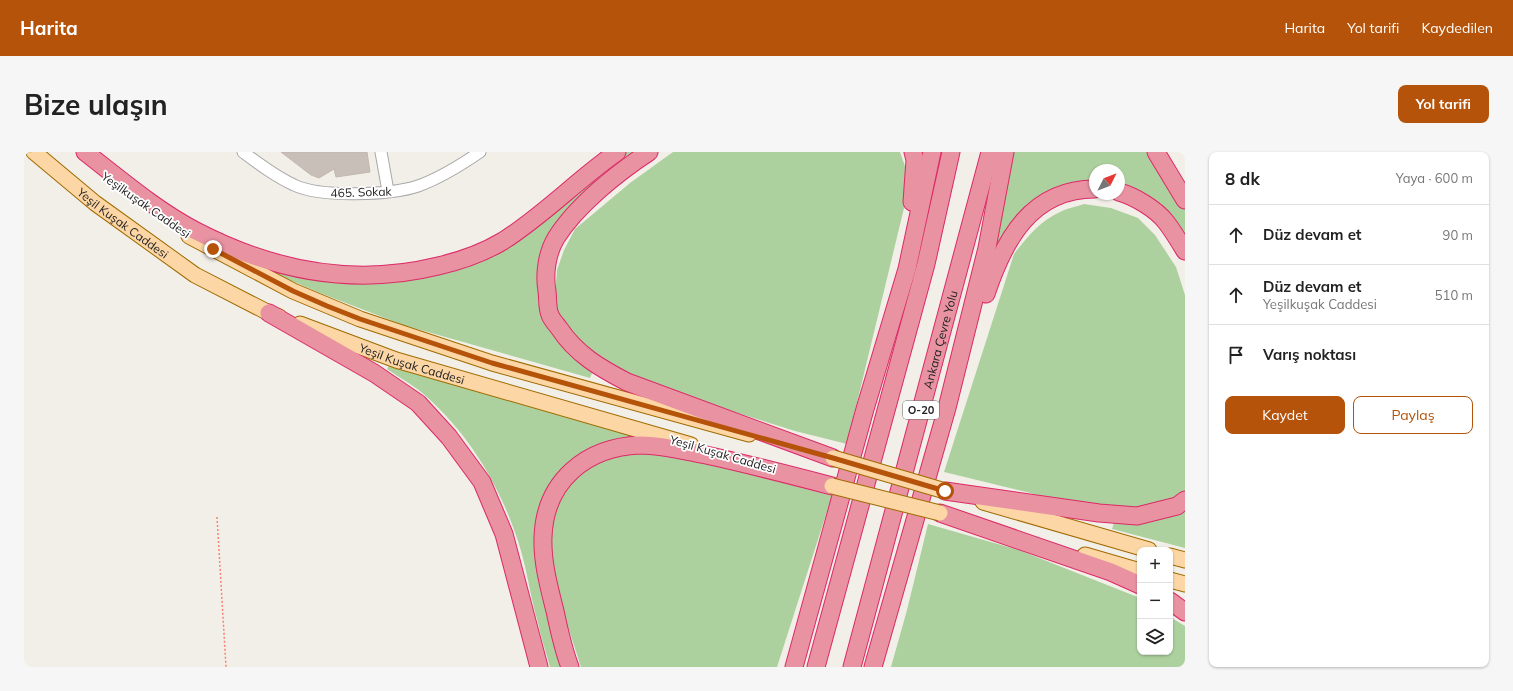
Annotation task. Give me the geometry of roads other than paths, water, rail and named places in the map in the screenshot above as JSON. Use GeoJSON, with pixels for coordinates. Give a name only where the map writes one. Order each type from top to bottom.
{"type":"FeatureCollection","features":[{"type":"Feature","properties":{"kind":"highway"},"geometry":{"type":"LineString","coordinates":[[85,152],[151,202],[195,230],[212,238],[281,265],[318,273],[357,276],[418,271],[461,260],[502,241],[546,211],[617,152]]}},
{"type":"Feature","properties":{"kind":"highway"},"geometry":{"type":"LineString","coordinates":[[649,152],[626,167],[573,215],[555,240],[548,258],[545,280],[550,315],[565,337],[579,352],[598,367],[627,382],[833,458]]}},
{"type":"Feature","properties":{"kind":"highway"},"geometry":{"type":"LineString","coordinates":[[865,409],[913,196],[915,160],[913,152]]}},
{"type":"Feature","properties":{"kind":"highway"},"geometry":{"type":"LineString","coordinates":[[794,667],[865,409],[907,269],[932,152]]}},
{"type":"Feature","properties":{"kind":"highway","name":"O-20"},"geometry":{"type":"LineString","coordinates":[[816,667],[926,264],[951,152]]}},
{"type":"Feature","properties":{"kind":"highway","name":"Ankara Çevre Yolu"},"geometry":{"type":"LineString","coordinates":[[852,667],[990,152]]}},
{"type":"Feature","properties":{"kind":"highway"},"geometry":{"type":"LineString","coordinates":[[873,667],[947,408],[987,248],[1005,152]]}},
{"type":"Feature","properties":{"kind":"highway"},"geometry":{"type":"LineString","coordinates":[[1156,152],[1185,200]]}},
{"type":"Feature","properties":{"kind":"highway"},"geometry":{"type":"LineString","coordinates":[[947,408],[991,278],[1008,241],[1026,217],[1051,198],[1081,189],[1089,189]]}},
{"type":"Feature","properties":{"kind":"highway"},"geometry":{"type":"LineString","coordinates":[[1125,193],[1129,194],[1149,207],[1166,221],[1185,251]]}},
{"type":"Feature","properties":{"kind":"highway"},"geometry":{"type":"LineString","coordinates":[[269,313],[374,373],[418,403],[449,437],[482,482],[504,534],[539,667]]}},
{"type":"Feature","properties":{"kind":"highway"},"geometry":{"type":"LineString","coordinates":[[570,667],[558,627],[548,580],[544,559],[543,536],[546,514],[555,493],[568,475],[587,459],[598,453],[610,450],[640,445],[651,446],[681,450],[739,462],[832,486]]}},
{"type":"Feature","properties":{"kind":"highway"},"geometry":{"type":"LineString","coordinates":[[945,491],[1099,513],[1137,516],[1177,506],[1185,500]]}},
{"type":"Feature","properties":{"kind":"highway"},"geometry":{"type":"LineString","coordinates":[[940,513],[1104,570],[1137,584]]}},
{"type":"Feature","properties":{"kind":"highway"},"geometry":{"type":"LineString","coordinates":[[880,667],[911,538]]}},
{"type":"Feature","properties":{"kind":"highway"},"geometry":{"type":"LineString","coordinates":[[787,667],[821,568]]}},
{"type":"Feature","properties":{"kind":"highway"},"geometry":{"type":"LineString","coordinates":[[1173,603],[1185,612]]}},
{"type":"Feature","properties":{"kind":"main road","name":"Yeşil Kuşak Caddesi"},"geometry":{"type":"LineString","coordinates":[[34,152],[95,203],[195,275],[269,313],[396,360],[832,486],[940,513],[1137,570]]}},
{"type":"Feature","properties":{"kind":"main road","name":"Yeşilkuşak Caddesi"},"geometry":{"type":"LineString","coordinates":[[75,152],[120,189],[181,231],[268,278],[327,306],[360,319],[492,363],[833,458],[1139,547]]}},
{"type":"Feature","properties":{"kind":"main road"},"geometry":{"type":"LineString","coordinates":[[1173,557],[1185,560]]}},
{"type":"Feature","properties":{"kind":"main road"},"geometry":{"type":"LineString","coordinates":[[1173,581],[1185,584]]}},
{"type":"Feature","properties":{"kind":"street","name":"465. Sokak"},"geometry":{"type":"LineString","coordinates":[[243,152],[265,168],[295,186],[322,193],[388,191],[418,186],[436,179],[480,152]]}},
{"type":"Feature","properties":{"kind":"street"},"geometry":{"type":"LineString","coordinates":[[381,152],[388,191]]}}]}
